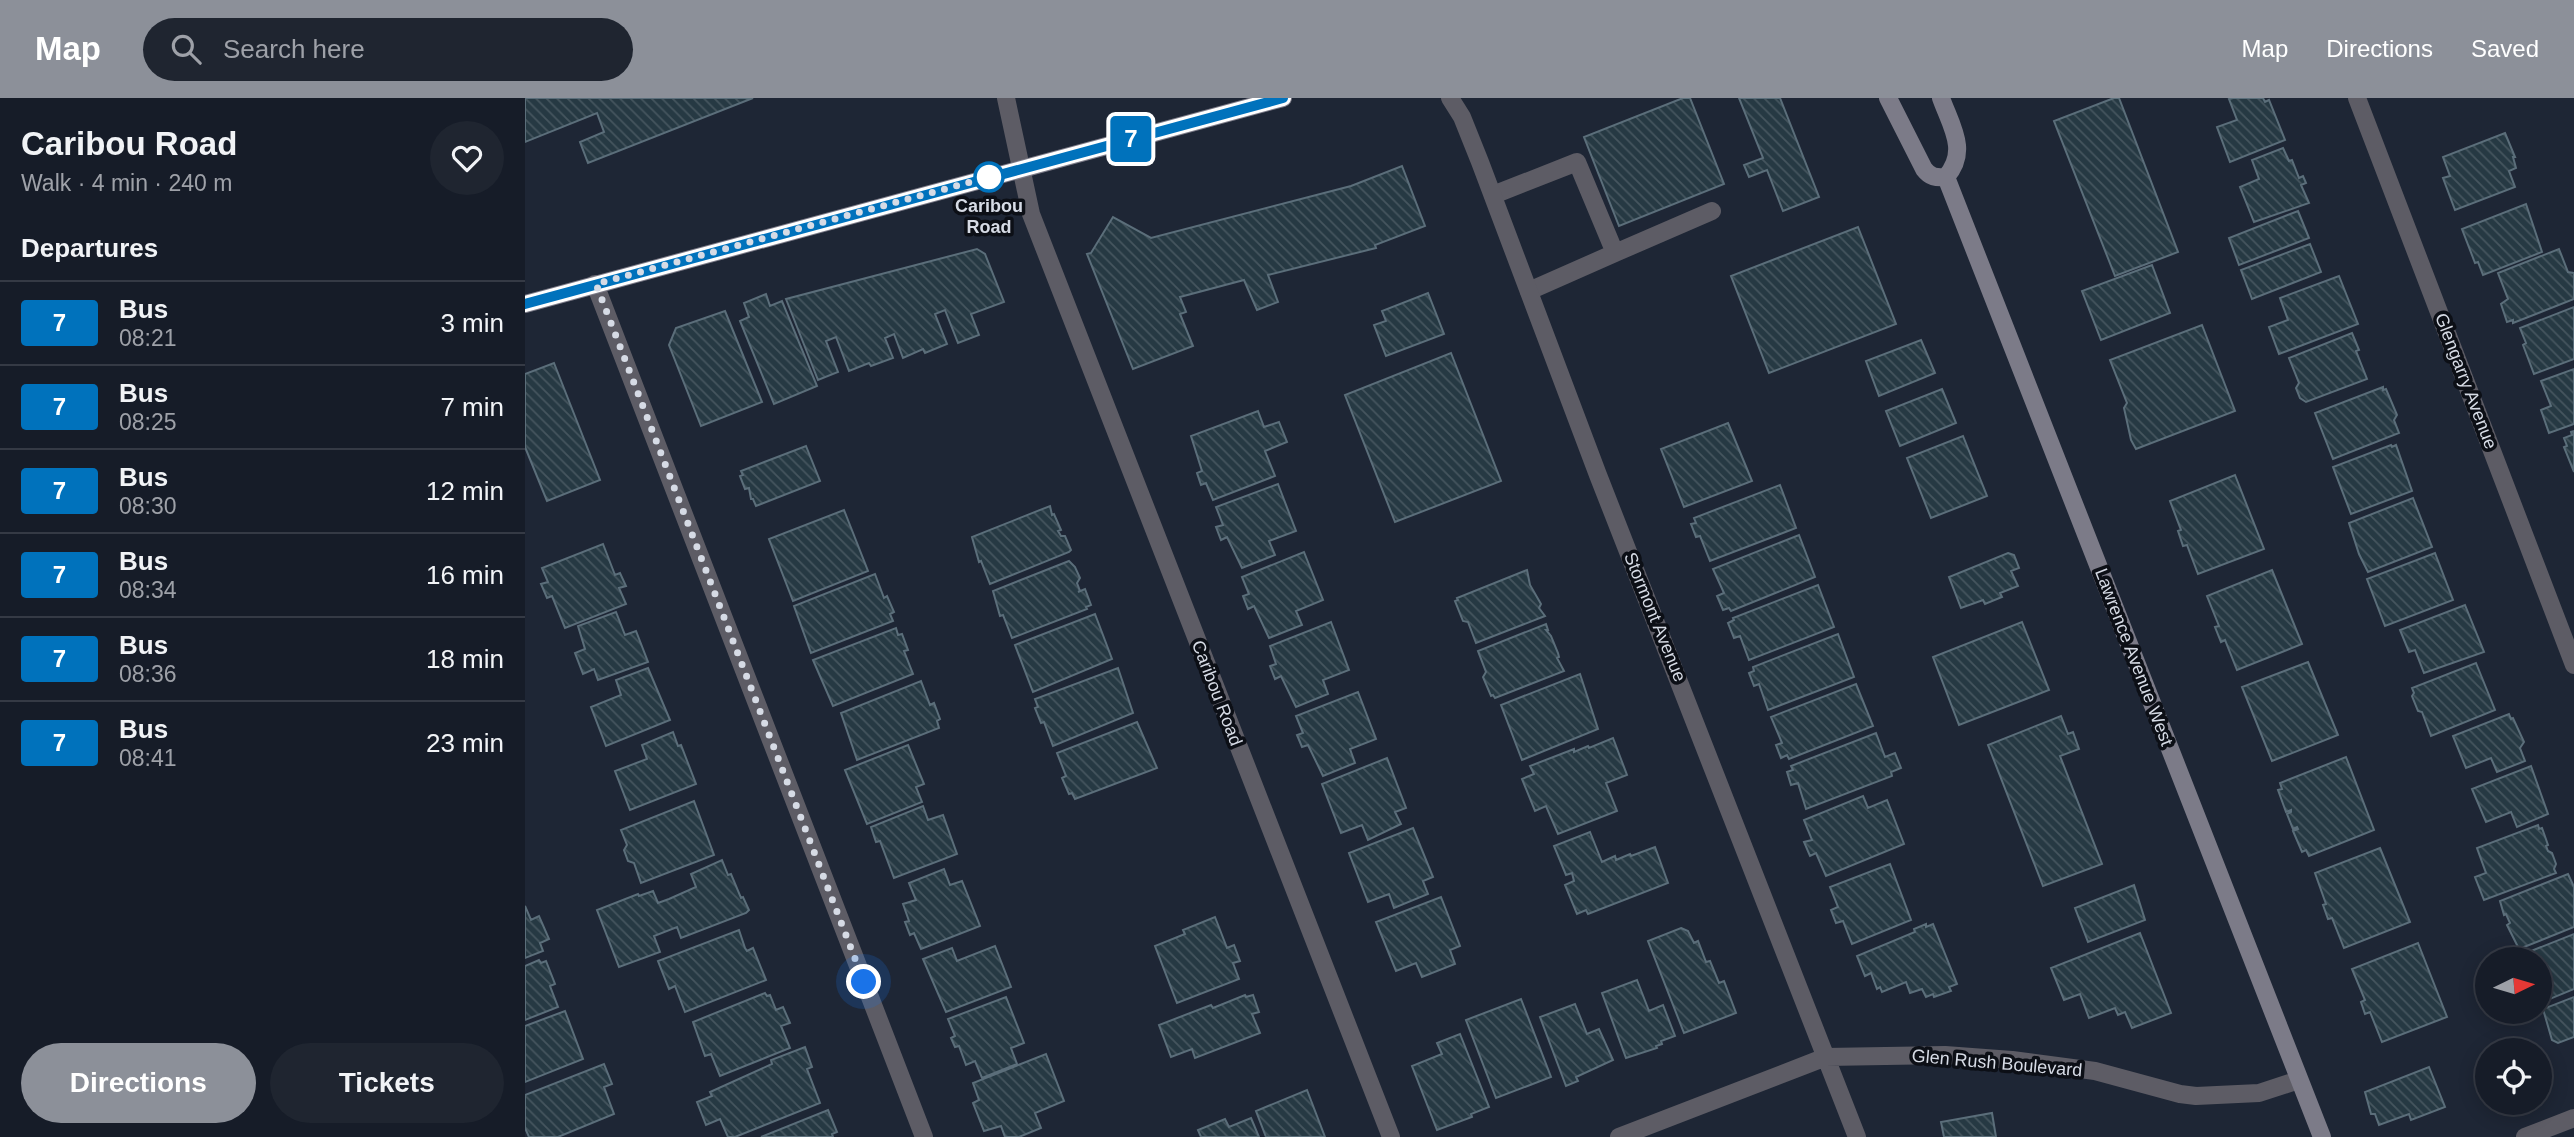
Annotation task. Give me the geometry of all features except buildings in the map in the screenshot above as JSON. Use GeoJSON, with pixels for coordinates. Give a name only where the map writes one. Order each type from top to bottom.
{"type":"FeatureCollection","features":[{"type":"Feature","properties":{"kind":"main road"},"geometry":{"type":"LineString","coordinates":[[525,304],[1283,98]]}},
{"type":"Feature","properties":{"kind":"main road"},"geometry":{"type":"LineString","coordinates":[[1888,98],[1928,174],[1939,178],[1946,177],[1956,166],[1958,147],[1941,98]]}},
{"type":"Feature","properties":{"kind":"main road","name":"Lawrence Avenue West"},"geometry":{"type":"LineString","coordinates":[[1946,177],[2322,1137]]}},
{"type":"Feature","properties":{"kind":"street","name":"Caribou Road"},"geometry":{"type":"LineString","coordinates":[[1006,98],[1031,214],[1391,1137]]}},
{"type":"Feature","properties":{"kind":"street","name":"Stormont Avenue"},"geometry":{"type":"LineString","coordinates":[[1450,98],[1462,117],[1493,195],[1857,1137]]}},
{"type":"Feature","properties":{"kind":"street","name":"Glengarry Avenue"},"geometry":{"type":"LineString","coordinates":[[2357,98],[2574,664]]}},
{"type":"Feature","properties":{"kind":"street"},"geometry":{"type":"LineString","coordinates":[[1493,195],[1577,162],[1615,253]]}},
{"type":"Feature","properties":{"kind":"street"},"geometry":{"type":"LineString","coordinates":[[1529,291],[1712,211]]}},
{"type":"Feature","properties":{"kind":"street"},"geometry":{"type":"LineString","coordinates":[[596,284],[924,1137]]}},
{"type":"Feature","properties":{"kind":"street","name":"Glen Rush Boulevard"},"geometry":{"type":"LineString","coordinates":[[1619,1137],[1826,1057],[1945,1055],[2012,1060],[2095,1071],[2196,1096],[2259,1093],[2299,1080]]}},
{"type":"Feature","properties":{"kind":"street"},"geometry":{"type":"LineString","coordinates":[[2525,1137],[2574,1118]]}},
{"type":"Feature","properties":{"kind":"bus line","name":"7"},"geometry":{"type":"LineString","coordinates":[[525,304],[1283,98]]}},
{"type":"Feature","properties":{"kind":"place","name":"Caribou Road"},"geometry":{"type":"Point","coordinates":[989,177]}},
{"type":"Feature","properties":{"kind":"route"},"geometry":{"type":"LineString","coordinates":[[864,982],[596,284],[989,177]]}}]}
